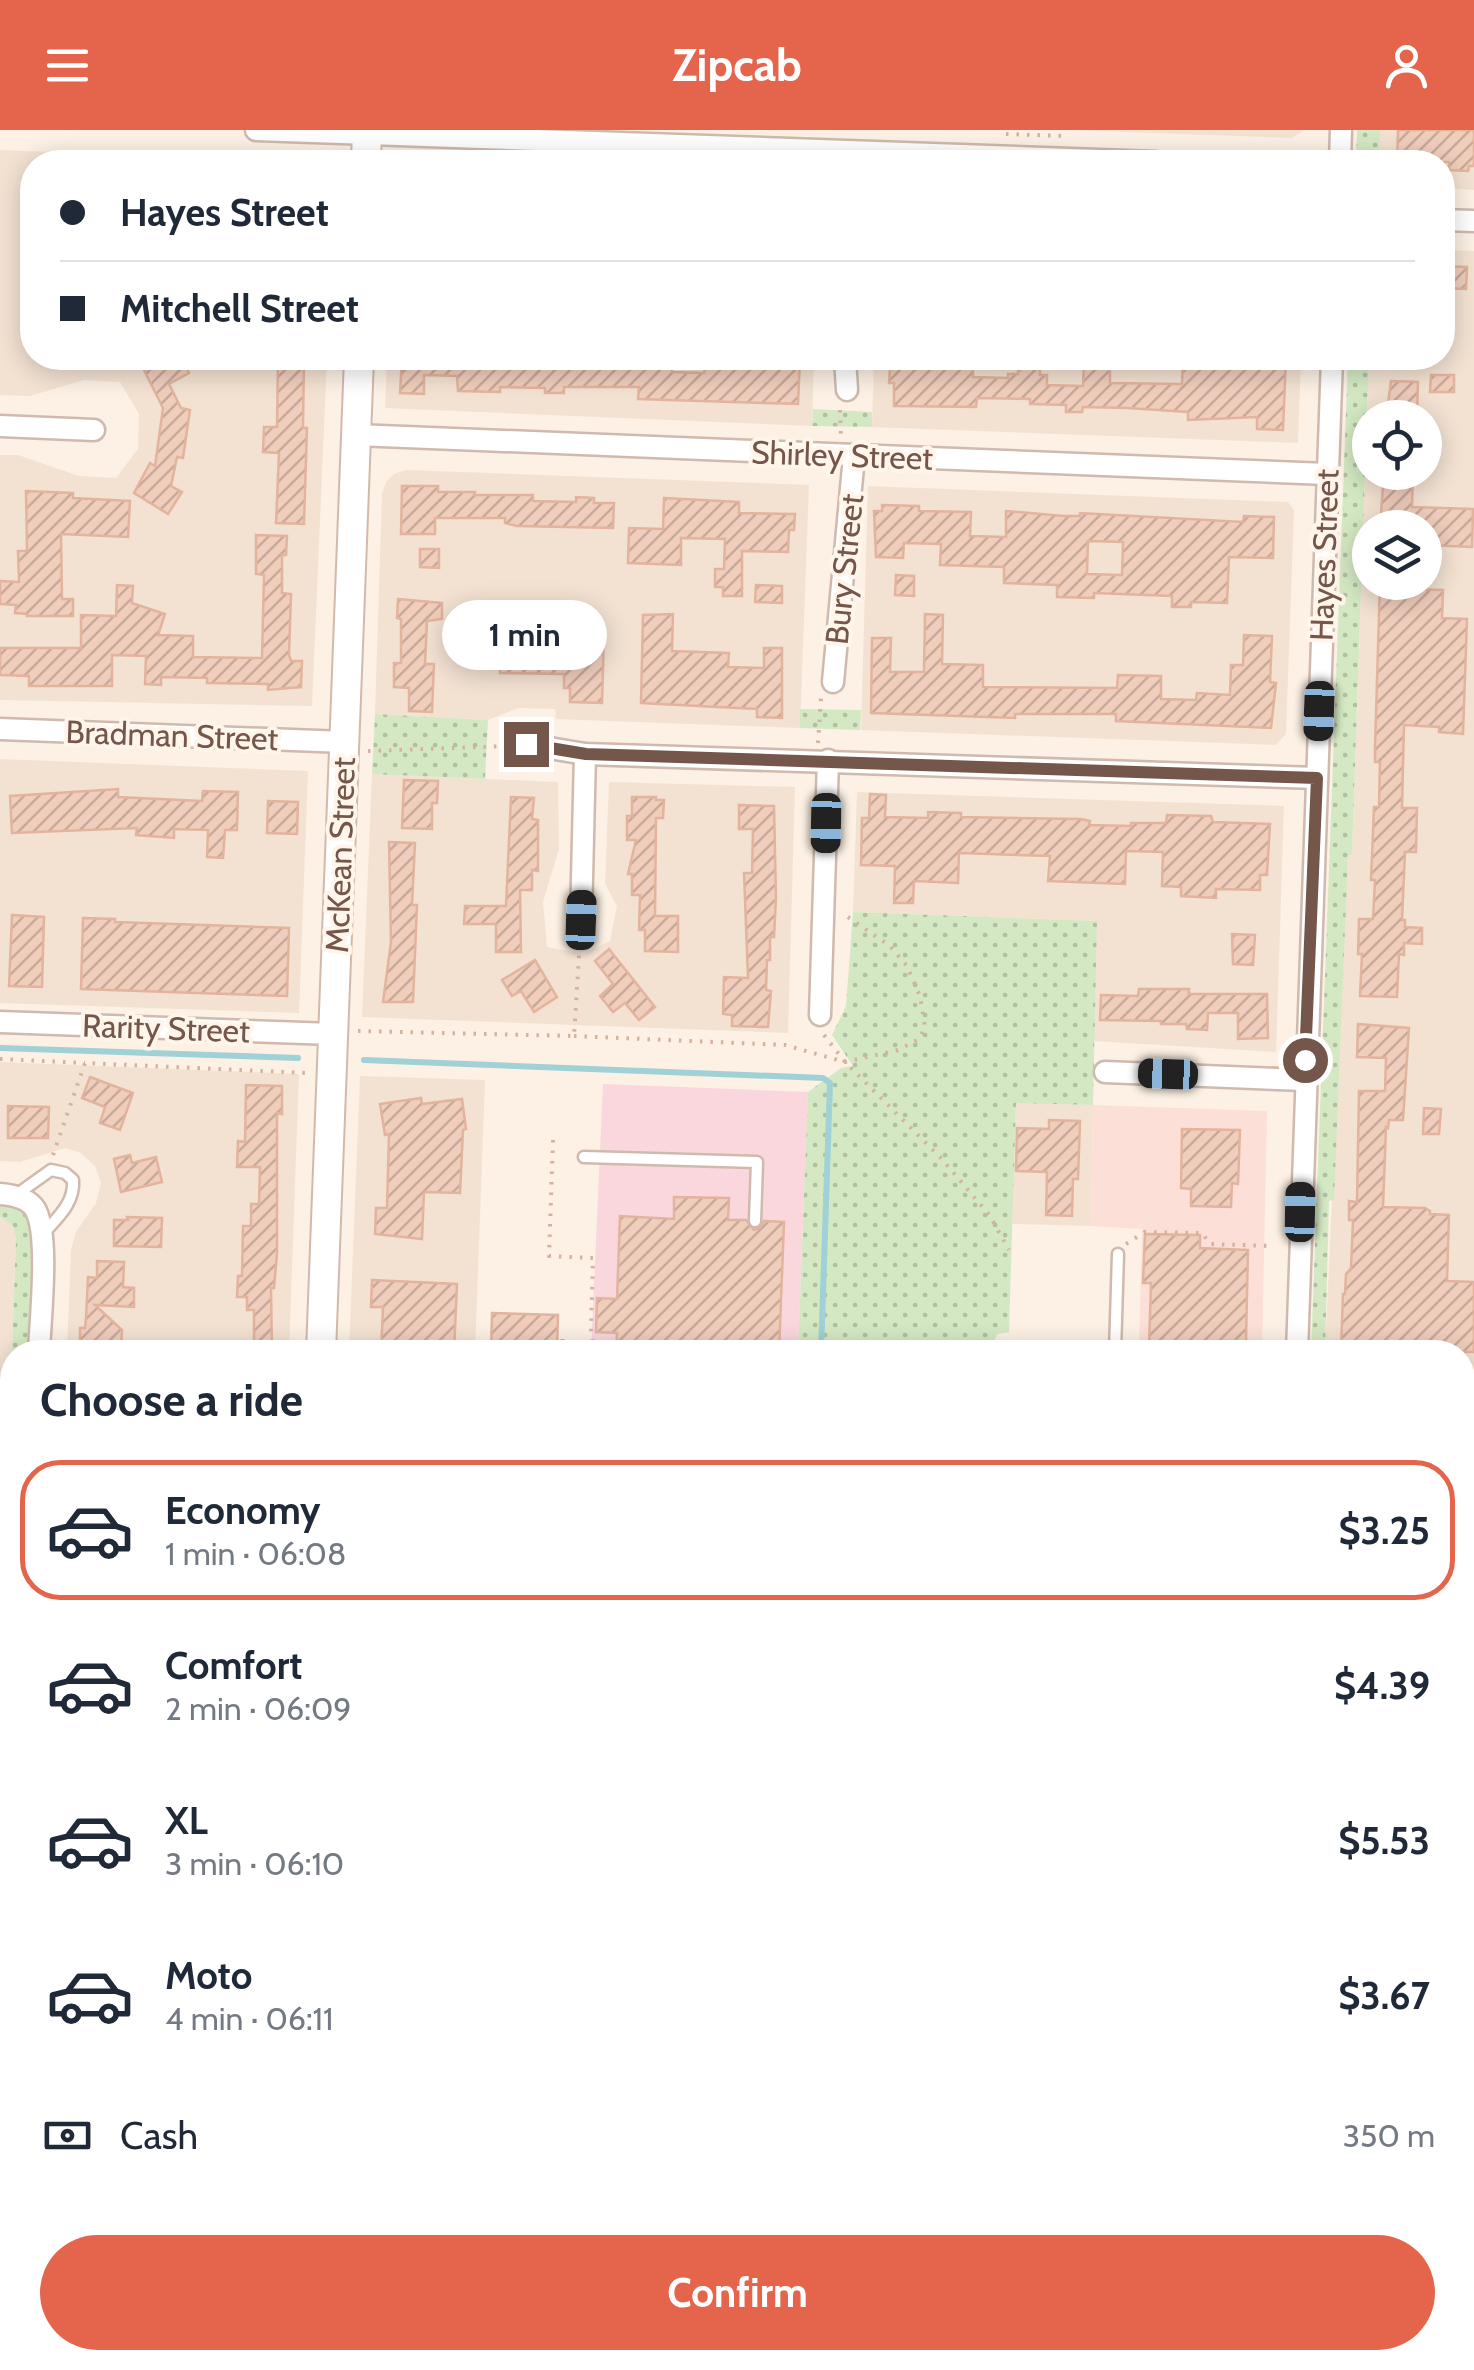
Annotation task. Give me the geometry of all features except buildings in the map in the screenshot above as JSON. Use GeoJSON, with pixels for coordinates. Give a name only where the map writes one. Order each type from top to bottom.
{"type":"FeatureCollection","features":[{"type":"Feature","properties":{"kind":"main road","name":"McKean Street"},"geometry":{"type":"LineString","coordinates":[[322,1340],[346,1032],[356,746],[359,370]]}},
{"type":"Feature","properties":{"kind":"street"},"geometry":{"type":"LineString","coordinates":[[256,130],[367,142],[620,150]]}},
{"type":"Feature","properties":{"kind":"street"},"geometry":{"type":"LineString","coordinates":[[846,370],[847,390]]}},
{"type":"Feature","properties":{"kind":"street","name":"Hayes Street"},"geometry":{"type":"LineString","coordinates":[[1297,1340],[1331,370]]}},
{"type":"Feature","properties":{"kind":"street"},"geometry":{"type":"LineString","coordinates":[[0,426],[94,430]]}},
{"type":"Feature","properties":{"kind":"street","name":"Shirley Street"},"geometry":{"type":"LineString","coordinates":[[356,435],[1327,474]]}},
{"type":"Feature","properties":{"kind":"street","name":"Bury Street"},"geometry":{"type":"LineString","coordinates":[[833,682],[854,456]]}},
{"type":"Feature","properties":{"kind":"street","name":"Bradman Street"},"geometry":{"type":"LineString","coordinates":[[0,729],[356,746]]}},
{"type":"Feature","properties":{"kind":"street"},"geometry":{"type":"LineString","coordinates":[[526,744],[586,754],[1317,778]]}},
{"type":"Feature","properties":{"kind":"street"},"geometry":{"type":"LineString","coordinates":[[581,920],[586,754]]}},
{"type":"Feature","properties":{"kind":"street"},"geometry":{"type":"LineString","coordinates":[[820,1016],[828,760]]}},
{"type":"Feature","properties":{"kind":"street","name":"Rarity Street"},"geometry":{"type":"LineString","coordinates":[[0,1022],[346,1032]]}},
{"type":"Feature","properties":{"kind":"street"},"geometry":{"type":"LineString","coordinates":[[1104,1072],[1304,1080]]}},
{"type":"Feature","properties":{"kind":"street"},"geometry":{"type":"LineString","coordinates":[[8,1195],[34,1208],[42,1235],[39,1340]]}},
{"type":"Feature","properties":{"kind":"lane"},"geometry":{"type":"LineString","coordinates":[[584,1157],[757,1162],[755,1221]]}},
{"type":"Feature","properties":{"kind":"lane"},"geometry":{"type":"LineString","coordinates":[[8,1195],[52,1170],[65,1172],[73,1180],[74,1192],[66,1208],[42,1235]]}},
{"type":"Feature","properties":{"kind":"lane"},"geometry":{"type":"LineString","coordinates":[[1115,1340],[1118,1254]]}},
{"type":"Feature","properties":{"kind":"path"},"geometry":{"type":"LineString","coordinates":[[1006,134],[1066,136]]}},
{"type":"Feature","properties":{"kind":"path"},"geometry":{"type":"LineString","coordinates":[[847,390],[840,409],[841,440],[854,456]]}},
{"type":"Feature","properties":{"kind":"path"},"geometry":{"type":"LineString","coordinates":[[828,760],[818,745],[821,696],[833,682]]}},
{"type":"Feature","properties":{"kind":"path"},"geometry":{"type":"LineString","coordinates":[[356,746],[526,744]]}},
{"type":"Feature","properties":{"kind":"path"},"geometry":{"type":"LineString","coordinates":[[346,1032],[785,1045],[845,1062],[898,1050],[919,1039],[925,1027],[920,996],[908,966],[890,946],[825,902]]}},
{"type":"Feature","properties":{"kind":"path"},"geometry":{"type":"LineString","coordinates":[[574,1036],[581,920]]}},
{"type":"Feature","properties":{"kind":"path"},"geometry":{"type":"LineString","coordinates":[[820,1016],[826,1039],[940,1158],[990,1216],[1009,1250]]}},
{"type":"Feature","properties":{"kind":"path"},"geometry":{"type":"LineString","coordinates":[[0,1060],[307,1073]]}},
{"type":"Feature","properties":{"kind":"path"},"geometry":{"type":"LineString","coordinates":[[52,1170],[54,1148],[85,1063]]}},
{"type":"Feature","properties":{"kind":"path"},"geometry":{"type":"LineString","coordinates":[[553,1140],[549,1256],[593,1258],[592,1340]]}},
{"type":"Feature","properties":{"kind":"path"},"geometry":{"type":"LineString","coordinates":[[1118,1254],[1145,1232],[1202,1233],[1210,1244],[1271,1246]]}},
{"type":"Feature","properties":{"kind":"path"},"geometry":{"type":"LineString","coordinates":[[562,1332],[562,1340]]}},
{"type":"Feature","properties":{"kind":"shaded area"},"geometry":{"type":"Polygon","coordinates":[[[1070,130],[1305,130],[1291,138],[1070,130]]]}},
{"type":"Feature","properties":{"kind":"shaded area"},"geometry":{"type":"Polygon","coordinates":[[[1380,130],[1474,130],[1474,190],[1455,189],[1455,150],[1379,150],[1380,130]]]}},
{"type":"Feature","properties":{"kind":"shaded area"},"geometry":{"type":"Polygon","coordinates":[[[0,150],[20,151],[20,370],[326,370],[312,706],[0,700],[0,455],[18,455],[79,476],[116,478],[138,449],[139,414],[120,382],[84,380],[30,396],[0,395],[0,150]]]}},
{"type":"Feature","properties":{"kind":"shaded area"},"geometry":{"type":"Polygon","coordinates":[[[1455,250],[1474,251],[1474,1340],[1326,1340],[1348,854],[1352,854],[1361,600],[1442,600],[1442,510],[1364,510],[1364,490],[1442,490],[1442,400],[1368,400],[1369,370],[1455,370],[1455,250]]]}},
{"type":"Feature","properties":{"kind":"shaded area"},"geometry":{"type":"Polygon","coordinates":[[[387,370],[814,370],[812,426],[385,408],[387,370]]]}},
{"type":"Feature","properties":{"kind":"shaded area"},"geometry":{"type":"Polygon","coordinates":[[[874,370],[1301,370],[1298,443],[872,427],[874,370]]]}},
{"type":"Feature","properties":{"kind":"shaded area"},"geometry":{"type":"Polygon","coordinates":[[[406,470],[809,485],[800,728],[556,719],[555,709],[518,708],[488,720],[375,714],[382,494],[394,474],[406,470]]]}},
{"type":"Feature","properties":{"kind":"shaded area"},"geometry":{"type":"Polygon","coordinates":[[[868,486],[1288,502],[1294,510],[1286,734],[1276,745],[861,730],[868,486]]]}},
{"type":"Feature","properties":{"kind":"shaded area"},"geometry":{"type":"Polygon","coordinates":[[[0,759],[308,771],[299,1013],[0,1003],[0,759]]]}},
{"type":"Feature","properties":{"kind":"shaded area"},"geometry":{"type":"Polygon","coordinates":[[[372,774],[558,782],[559,849],[543,902],[547,947],[584,954],[610,941],[617,906],[605,884],[609,782],[795,787],[788,1033],[362,1017],[372,774]]]}},
{"type":"Feature","properties":{"kind":"shaded area"},"geometry":{"type":"Polygon","coordinates":[[[857,792],[1284,806],[1276,1052],[1093,1041],[1096,921],[853,912],[857,792]]]}},
{"type":"Feature","properties":{"kind":"shaded area"},"geometry":{"type":"Polygon","coordinates":[[[0,1062],[299,1074],[289,1340],[67,1340],[71,1250],[76,1232],[96,1203],[101,1183],[95,1166],[81,1153],[65,1148],[20,1162],[0,1161],[0,1062]]]}},
{"type":"Feature","properties":{"kind":"shaded area"},"geometry":{"type":"Polygon","coordinates":[[[360,1076],[485,1080],[475,1340],[349,1340],[360,1076]]]}},
{"type":"Feature","properties":{"kind":"shaded area"},"geometry":{"type":"Polygon","coordinates":[[[603,1084],[808,1092],[798,1340],[592,1340],[603,1084]]]}},
{"type":"Feature","properties":{"kind":"shaded area"},"geometry":{"type":"Polygon","coordinates":[[[1016,1102],[1093,1105],[1091,1226],[1012,1224],[1016,1102]]]}},
{"type":"Feature","properties":{"kind":"shaded area"},"geometry":{"type":"Polygon","coordinates":[[[1093,1105],[1267,1111],[1262,1340],[1139,1340],[1142,1229],[1091,1226],[1093,1105]]]}},
{"type":"Feature","properties":{"kind":"shaded area"},"geometry":{"type":"Polygon","coordinates":[[[0,1217],[13,1226],[16,1239],[12,1340],[0,1340],[0,1217]]]}},
{"type":"Feature","properties":{"kind":"green space"},"geometry":{"type":"Polygon","coordinates":[[[1357,130],[1380,130],[1379,150],[1356,150],[1357,130]]]}},
{"type":"Feature","properties":{"kind":"green space"},"geometry":{"type":"Polygon","coordinates":[[[1348,370],[1369,370],[1368,400],[1352,400],[1352,490],[1364,490],[1364,510],[1352,510],[1352,600],[1361,600],[1352,855],[1348,855],[1325,1340],[1311,1340],[1348,370]]]}},
{"type":"Feature","properties":{"kind":"green space"},"geometry":{"type":"Polygon","coordinates":[[[813,409],[872,412],[872,427],[812,426],[813,409]]]}},
{"type":"Feature","properties":{"kind":"green space"},"geometry":{"type":"Polygon","coordinates":[[[800,709],[861,710],[860,730],[800,728],[800,709]]]}},
{"type":"Feature","properties":{"kind":"green space"},"geometry":{"type":"Polygon","coordinates":[[[375,714],[488,720],[485,779],[372,774],[375,714]]]}},
{"type":"Feature","properties":{"kind":"green space"},"geometry":{"type":"Polygon","coordinates":[[[853,912],[1097,921],[1093,1105],[1016,1103],[1009,1332],[997,1334],[995,1340],[798,1340],[808,1092],[841,1068],[853,1066],[832,1035],[846,1006],[853,912]]]}},
{"type":"Feature","properties":{"kind":"green space"},"geometry":{"type":"Polygon","coordinates":[[[0,1205],[12,1206],[27,1213],[35,1231],[31,1340],[12,1340],[16,1239],[13,1226],[0,1217],[0,1205]]]}},
{"type":"Feature","properties":{"kind":"waterway"},"geometry":{"type":"LineString","coordinates":[[0,1048],[298,1058]]}},
{"type":"Feature","properties":{"kind":"waterway"},"geometry":{"type":"LineString","coordinates":[[364,1060],[823,1078],[830,1083],[821,1340]]}},
{"type":"Feature","properties":{"kind":"route"},"geometry":{"type":"LineString","coordinates":[[526,744],[586,754],[1317,778],[1305,1060]]}}]}
